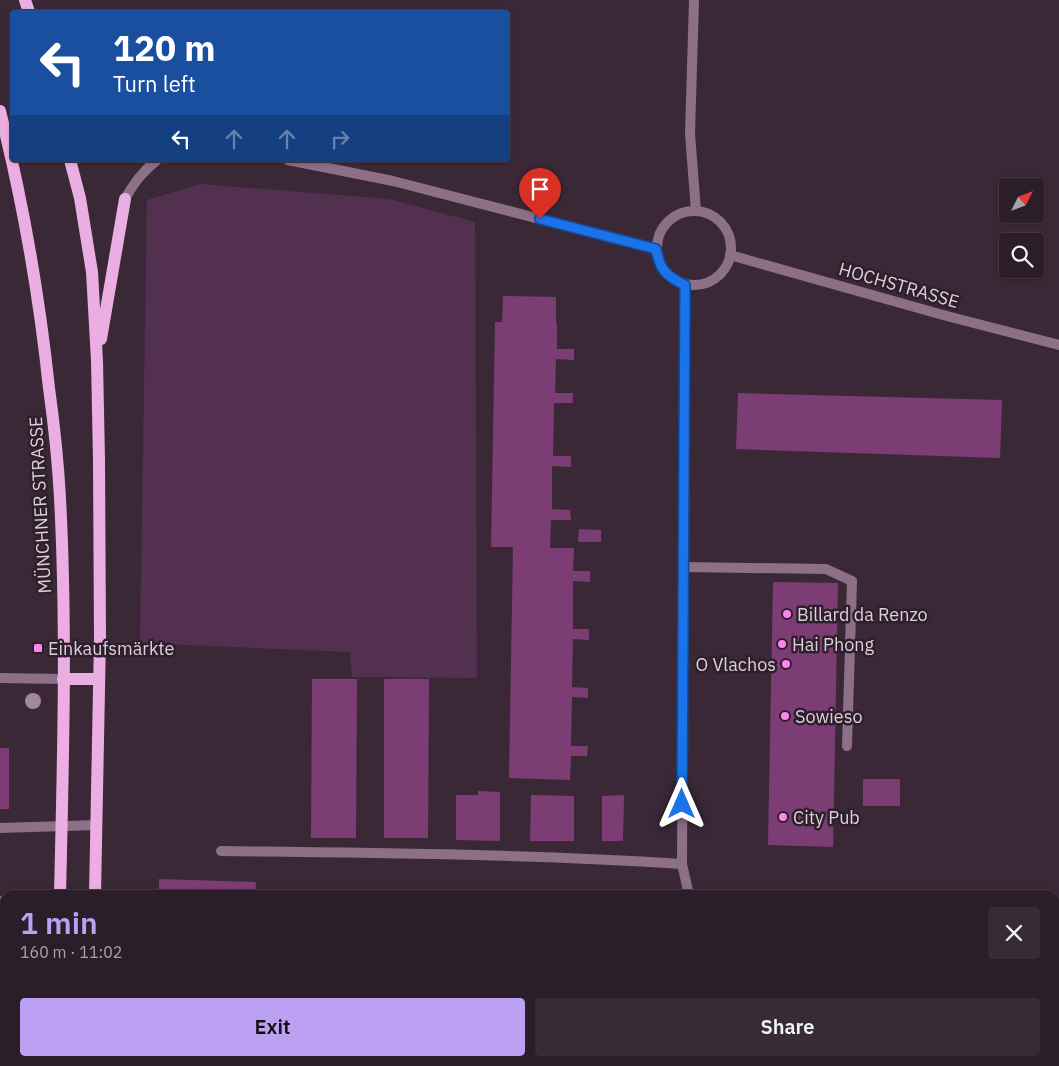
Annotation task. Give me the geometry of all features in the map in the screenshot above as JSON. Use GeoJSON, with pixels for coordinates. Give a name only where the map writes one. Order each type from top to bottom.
{"type":"FeatureCollection","features":[{"type":"Feature","properties":{"kind":"main road","name":"MÜNCHNER STRASSE"},"geometry":{"type":"LineString","coordinates":[[0,111],[10,150]]}},
{"type":"Feature","properties":{"kind":"main road","name":"MÜNCHNER STRASSE"},"geometry":{"type":"LineString","coordinates":[[12,162],[33,268],[44,339],[60,497],[64,644],[60,890]]}},
{"type":"Feature","properties":{"kind":"main road"},"geometry":{"type":"LineString","coordinates":[[71,162],[80,198],[92,272],[97,361],[100,460],[95,890]]}},
{"type":"Feature","properties":{"kind":"main road"},"geometry":{"type":"LineString","coordinates":[[97,361],[125,199]]}},
{"type":"Feature","properties":{"kind":"main road"},"geometry":{"type":"LineString","coordinates":[[63,679],[99,678]]}},
{"type":"Feature","properties":{"kind":"street"},"geometry":{"type":"LineString","coordinates":[[694,0],[690,134],[696,211]]}},
{"type":"Feature","properties":{"kind":"street"},"geometry":{"type":"LineString","coordinates":[[125,199],[133,184],[144,170],[154,162]]}},
{"type":"Feature","properties":{"kind":"street"},"geometry":{"type":"LineString","coordinates":[[298,162],[393,181],[656,249]]}},
{"type":"Feature","properties":{"kind":"street"},"geometry":{"type":"LineString","coordinates":[[696,211],[709,214],[719,221],[731,242],[730,255],[726,266],[719,276],[709,282],[685,285],[674,280],[664,272],[658,261],[656,249],[658,236],[664,225],[673,217],[684,212],[696,211]]}},
{"type":"Feature","properties":{"kind":"street","name":"HOCHSTRASSE"},"geometry":{"type":"LineString","coordinates":[[730,255],[943,315],[1059,345]]}},
{"type":"Feature","properties":{"kind":"street"},"geometry":{"type":"LineString","coordinates":[[685,285],[682,864],[688,890]]}},
{"type":"Feature","properties":{"kind":"street"},"geometry":{"type":"LineString","coordinates":[[684,567],[826,569],[852,581],[848,746]]}},
{"type":"Feature","properties":{"kind":"street"},"geometry":{"type":"LineString","coordinates":[[0,678],[63,679]]}},
{"type":"Feature","properties":{"kind":"street"},"geometry":{"type":"LineString","coordinates":[[0,828],[96,825]]}},
{"type":"Feature","properties":{"kind":"street"},"geometry":{"type":"LineString","coordinates":[[221,852],[442,854],[623,860],[682,864]]}},
{"type":"Feature","properties":{"kind":"shaded area"},"geometry":{"type":"Polygon","coordinates":[[[200,184],[389,199],[475,222],[477,678],[352,677],[350,652],[140,643],[147,200],[200,184]]]}},
{"type":"Feature","properties":{"kind":"building"},"geometry":{"type":"Polygon","coordinates":[[[503,296],[556,297],[557,349],[574,349],[574,360],[556,359],[555,393],[573,393],[573,403],[554,403],[553,456],[571,456],[571,467],[552,466],[552,509],[570,510],[571,520],[551,520],[550,548],[574,548],[573,571],[590,571],[590,582],[573,581],[573,629],[589,629],[589,640],[573,639],[572,687],[588,688],[588,698],[572,697],[571,746],[588,746],[587,756],[571,756],[570,780],[509,778],[513,547],[491,547],[495,322],[502,322],[503,296]]]}},
{"type":"Feature","properties":{"kind":"building"},"geometry":{"type":"Polygon","coordinates":[[[738,393],[1002,400],[1000,458],[736,449],[738,393]]]}},
{"type":"Feature","properties":{"kind":"building"},"geometry":{"type":"Polygon","coordinates":[[[579,529],[601,530],[601,542],[578,542],[579,529]]]}},
{"type":"Feature","properties":{"kind":"building"},"geometry":{"type":"Polygon","coordinates":[[[773,582],[838,583],[833,847],[768,845],[773,582]]]}},
{"type":"Feature","properties":{"kind":"building"},"geometry":{"type":"Polygon","coordinates":[[[312,679],[357,679],[356,838],[311,838],[312,679]]]}},
{"type":"Feature","properties":{"kind":"building"},"geometry":{"type":"Polygon","coordinates":[[[384,679],[429,679],[428,838],[384,838],[384,679]]]}},
{"type":"Feature","properties":{"kind":"building"},"geometry":{"type":"Polygon","coordinates":[[[0,748],[9,748],[9,809],[0,809],[0,748]]]}},
{"type":"Feature","properties":{"kind":"building"},"geometry":{"type":"Polygon","coordinates":[[[863,779],[900,779],[900,806],[863,806],[863,779]]]}},
{"type":"Feature","properties":{"kind":"building"},"geometry":{"type":"Polygon","coordinates":[[[478,791],[500,792],[500,841],[456,840],[456,795],[478,795],[478,791]]]}},
{"type":"Feature","properties":{"kind":"building"},"geometry":{"type":"Polygon","coordinates":[[[531,795],[574,796],[574,841],[530,841],[531,795]]]}},
{"type":"Feature","properties":{"kind":"building"},"geometry":{"type":"Polygon","coordinates":[[[624,795],[623,841],[602,841],[602,796],[624,795]]]}},
{"type":"Feature","properties":{"kind":"building"},"geometry":{"type":"Polygon","coordinates":[[[159,879],[256,882],[255,890],[159,890],[159,879]]]}},
{"type":"Feature","properties":{"kind":"place","name":"Billard da Renzo"},"geometry":{"type":"Point","coordinates":[787,614]}},
{"type":"Feature","properties":{"kind":"place","name":"Hai Phong"},"geometry":{"type":"Point","coordinates":[782,644]}},
{"type":"Feature","properties":{"kind":"place","name":"Einkaufsmärkte"},"geometry":{"type":"Point","coordinates":[38,648]}},
{"type":"Feature","properties":{"kind":"place","name":"O Vlachos"},"geometry":{"type":"Point","coordinates":[786,664]}},
{"type":"Feature","properties":{"kind":"place","name":"Sowieso"},"geometry":{"type":"Point","coordinates":[785,716]}},
{"type":"Feature","properties":{"kind":"place","name":"City Pub"},"geometry":{"type":"Point","coordinates":[783,817]}},
{"type":"Feature","properties":{"kind":"route"},"geometry":{"type":"LineString","coordinates":[[540,219],[656,249],[658,261],[664,272],[674,280],[685,285],[682,804]]}}]}
